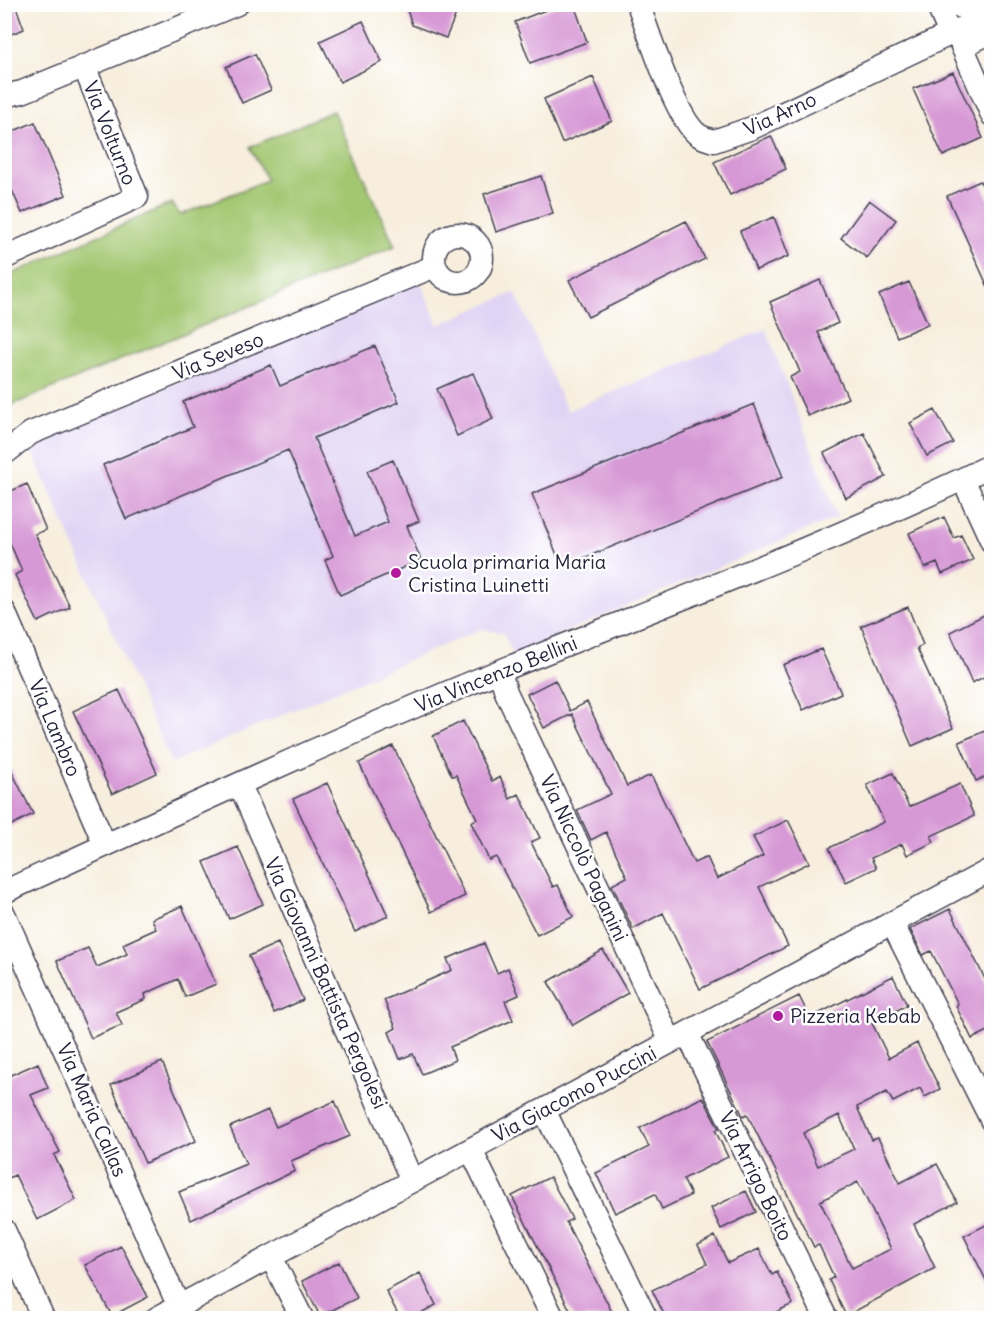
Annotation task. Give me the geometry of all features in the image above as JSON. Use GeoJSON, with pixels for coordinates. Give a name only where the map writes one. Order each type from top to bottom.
{"type":"FeatureCollection","features":[{"type":"Feature","properties":{"kind":"street"},"geometry":{"type":"LineString","coordinates":[[4,96],[22,92],[237,4]]}},
{"type":"Feature","properties":{"kind":"street","name":"Via Arno"},"geometry":{"type":"LineString","coordinates":[[638,4],[677,103],[697,134],[714,141],[752,128],[992,14]]}},
{"type":"Feature","properties":{"kind":"street"},"geometry":{"type":"LineString","coordinates":[[937,4],[950,34]]}},
{"type":"Feature","properties":{"kind":"street"},"geometry":{"type":"LineString","coordinates":[[956,4],[972,13],[989,4]]}},
{"type":"Feature","properties":{"kind":"street"},"geometry":{"type":"LineString","coordinates":[[992,32],[962,46],[992,115]]}},
{"type":"Feature","properties":{"kind":"street","name":"Via Volturno"},"geometry":{"type":"LineString","coordinates":[[4,258],[137,197],[84,66]]}},
{"type":"Feature","properties":{"kind":"street","name":"Via Seveso"},"geometry":{"type":"LineString","coordinates":[[4,454],[31,434],[435,266]]}},
{"type":"Feature","properties":{"kind":"street","name":"Via Vincenzo Bellini"},"geometry":{"type":"LineString","coordinates":[[4,892],[240,785],[500,672],[835,538],[992,465]]}},
{"type":"Feature","properties":{"kind":"street"},"geometry":{"type":"LineString","coordinates":[[963,479],[992,542]]}},
{"type":"Feature","properties":{"kind":"street","name":"Via Lambro"},"geometry":{"type":"LineString","coordinates":[[4,611],[105,845]]}},
{"type":"Feature","properties":{"kind":"street","name":"Via Niccolò Paganini"},"geometry":{"type":"LineString","coordinates":[[500,672],[511,702],[679,1037]]}},
{"type":"Feature","properties":{"kind":"street","name":"Via Giovanni Battista Pergolesi"},"geometry":{"type":"LineString","coordinates":[[240,785],[412,1181]]}},
{"type":"Feature","properties":{"kind":"street","name":"Via Giacomo Puccini"},"geometry":{"type":"LineString","coordinates":[[157,1318],[992,869]]}},
{"type":"Feature","properties":{"kind":"street","name":"Via Maria Callas"},"geometry":{"type":"LineString","coordinates":[[4,914],[179,1307]]}},
{"type":"Feature","properties":{"kind":"street"},"geometry":{"type":"LineString","coordinates":[[892,923],[992,1121]]}},
{"type":"Feature","properties":{"kind":"street","name":"Via Arrigo Boito"},"geometry":{"type":"LineString","coordinates":[[679,1037],[826,1318]]}},
{"type":"Feature","properties":{"kind":"street"},"geometry":{"type":"LineString","coordinates":[[544,1110],[646,1318]]}},
{"type":"Feature","properties":{"kind":"street"},"geometry":{"type":"LineString","coordinates":[[471,1150],[553,1318]]}},
{"type":"Feature","properties":{"kind":"street"},"geometry":{"type":"LineString","coordinates":[[4,1230],[43,1318]]}},
{"type":"Feature","properties":{"kind":"street"},"geometry":{"type":"LineString","coordinates":[[271,1257],[303,1318]]}},
{"type":"Feature","properties":{"kind":"shaded area","name":"Scuola primaria Maria Cristina Luinetti"},"geometry":{"type":"Polygon","coordinates":[[[420,281],[438,325],[515,292],[567,411],[766,329],[837,517],[513,654],[503,633],[481,629],[171,763],[29,445],[420,281]]]}},
{"type":"Feature","properties":{"kind":"green space"},"geometry":{"type":"Polygon","coordinates":[[[333,111],[395,246],[5,408],[5,277],[172,203],[180,215],[267,180],[250,147],[333,111]]]}},
{"type":"Feature","properties":{"kind":"building"},"geometry":{"type":"Polygon","coordinates":[[[4,4],[15,4],[24,29],[4,37],[4,4]]]}},
{"type":"Feature","properties":{"kind":"building"},"geometry":{"type":"Polygon","coordinates":[[[405,4],[460,4],[446,38],[412,25],[405,4]]]}},
{"type":"Feature","properties":{"kind":"building"},"geometry":{"type":"Polygon","coordinates":[[[561,4],[574,4],[587,42],[530,63],[515,22],[561,4]]]}},
{"type":"Feature","properties":{"kind":"building"},"geometry":{"type":"Polygon","coordinates":[[[363,21],[382,62],[340,82],[320,41],[363,21]]]}},
{"type":"Feature","properties":{"kind":"building"},"geometry":{"type":"Polygon","coordinates":[[[255,54],[271,90],[242,103],[226,67],[255,54]]]}},
{"type":"Feature","properties":{"kind":"building"},"geometry":{"type":"Polygon","coordinates":[[[953,72],[983,138],[943,156],[913,89],[953,72]]]}},
{"type":"Feature","properties":{"kind":"building"},"geometry":{"type":"Polygon","coordinates":[[[593,77],[612,121],[562,143],[544,99],[593,77]]]}},
{"type":"Feature","properties":{"kind":"building"},"geometry":{"type":"Polygon","coordinates":[[[35,122],[66,195],[22,213],[4,172],[4,135],[35,122]]]}},
{"type":"Feature","properties":{"kind":"building"},"geometry":{"type":"Polygon","coordinates":[[[771,136],[786,169],[730,195],[714,162],[771,136]]]}},
{"type":"Feature","properties":{"kind":"building"},"geometry":{"type":"Polygon","coordinates":[[[541,176],[553,213],[496,232],[484,194],[541,176]]]}},
{"type":"Feature","properties":{"kind":"building"},"geometry":{"type":"Polygon","coordinates":[[[980,181],[992,206],[992,296],[947,196],[980,181]]]}},
{"type":"Feature","properties":{"kind":"building"},"geometry":{"type":"Polygon","coordinates":[[[869,200],[896,220],[867,258],[841,238],[869,200]]]}},
{"type":"Feature","properties":{"kind":"building"},"geometry":{"type":"Polygon","coordinates":[[[774,217],[789,256],[756,270],[740,231],[774,217]]]}},
{"type":"Feature","properties":{"kind":"building"},"geometry":{"type":"Polygon","coordinates":[[[686,221],[705,259],[588,317],[569,280],[686,221]]]}},
{"type":"Feature","properties":{"kind":"building"},"geometry":{"type":"Polygon","coordinates":[[[820,280],[838,323],[818,332],[848,398],[808,416],[790,377],[800,372],[770,302],[820,280]]]}},
{"type":"Feature","properties":{"kind":"building"},"geometry":{"type":"Polygon","coordinates":[[[909,282],[928,324],[897,337],[879,295],[909,282]]]}},
{"type":"Feature","properties":{"kind":"building"},"geometry":{"type":"Polygon","coordinates":[[[375,346],[399,402],[314,438],[355,536],[388,522],[367,471],[393,460],[419,521],[407,526],[421,560],[340,595],[325,560],[333,556],[288,450],[126,519],[103,465],[193,427],[183,402],[271,365],[280,386],[375,346]]]}},
{"type":"Feature","properties":{"kind":"building"},"geometry":{"type":"Polygon","coordinates":[[[473,373],[493,419],[457,436],[437,389],[473,373]]]}},
{"type":"Feature","properties":{"kind":"building"},"geometry":{"type":"Polygon","coordinates":[[[754,404],[783,477],[562,567],[532,494],[754,404]]]}},
{"type":"Feature","properties":{"kind":"building"},"geometry":{"type":"Polygon","coordinates":[[[935,410],[953,443],[927,456],[910,423],[935,410]]]}},
{"type":"Feature","properties":{"kind":"building"},"geometry":{"type":"Polygon","coordinates":[[[864,433],[886,477],[846,498],[824,453],[864,433]]]}},
{"type":"Feature","properties":{"kind":"building"},"geometry":{"type":"Polygon","coordinates":[[[27,484],[46,530],[35,534],[70,607],[38,622],[15,575],[22,571],[4,529],[4,494],[27,484]]]}},
{"type":"Feature","properties":{"kind":"building"},"geometry":{"type":"Polygon","coordinates":[[[944,517],[954,538],[961,535],[973,560],[942,574],[937,563],[925,568],[909,533],[944,517]]]}},
{"type":"Feature","properties":{"kind":"building"},"geometry":{"type":"Polygon","coordinates":[[[908,607],[923,645],[917,648],[953,728],[912,746],[861,626],[908,607]]]}},
{"type":"Feature","properties":{"kind":"building"},"geometry":{"type":"Polygon","coordinates":[[[992,611],[992,673],[972,683],[950,632],[992,611]]]}},
{"type":"Feature","properties":{"kind":"building"},"geometry":{"type":"Polygon","coordinates":[[[821,649],[841,693],[803,710],[783,665],[821,649]]]}},
{"type":"Feature","properties":{"kind":"building"},"geometry":{"type":"Polygon","coordinates":[[[555,680],[570,711],[587,702],[627,786],[651,775],[694,863],[707,857],[717,879],[763,856],[753,837],[788,820],[809,863],[759,887],[788,946],[700,989],[663,913],[633,929],[612,885],[627,877],[606,832],[591,840],[577,810],[611,794],[572,714],[544,728],[527,694],[555,680]]]}},
{"type":"Feature","properties":{"kind":"building"},"geometry":{"type":"Polygon","coordinates":[[[119,690],[157,773],[112,794],[73,711],[119,690]]]}},
{"type":"Feature","properties":{"kind":"building"},"geometry":{"type":"Polygon","coordinates":[[[463,721],[492,781],[500,777],[510,799],[519,794],[540,838],[531,842],[553,887],[558,885],[573,917],[537,935],[496,857],[489,860],[471,822],[477,819],[456,775],[452,776],[433,736],[463,721]]]}},
{"type":"Feature","properties":{"kind":"building"},"geometry":{"type":"Polygon","coordinates":[[[992,728],[992,774],[976,781],[959,742],[992,728]]]}},
{"type":"Feature","properties":{"kind":"building"},"geometry":{"type":"Polygon","coordinates":[[[393,746],[465,896],[431,912],[359,763],[393,746]]]}},
{"type":"Feature","properties":{"kind":"building"},"geometry":{"type":"Polygon","coordinates":[[[4,756],[33,814],[4,829],[4,756]]]}},
{"type":"Feature","properties":{"kind":"building"},"geometry":{"type":"Polygon","coordinates":[[[893,773],[909,807],[960,784],[974,816],[931,836],[934,842],[907,855],[902,844],[871,858],[876,868],[846,882],[829,848],[884,822],[867,785],[893,773]]]}},
{"type":"Feature","properties":{"kind":"building"},"geometry":{"type":"Polygon","coordinates":[[[327,783],[388,916],[355,932],[293,799],[327,783]]]}},
{"type":"Feature","properties":{"kind":"building"},"geometry":{"type":"Polygon","coordinates":[[[238,847],[263,904],[229,919],[204,862],[238,847]]]}},
{"type":"Feature","properties":{"kind":"building"},"geometry":{"type":"Polygon","coordinates":[[[182,906],[216,984],[185,997],[178,979],[145,994],[146,999],[116,1012],[122,1025],[91,1038],[57,961],[88,948],[97,967],[127,954],[123,944],[156,929],[152,919],[182,906]]]}},
{"type":"Feature","properties":{"kind":"building"},"geometry":{"type":"Polygon","coordinates":[[[950,909],[992,993],[992,1029],[972,1039],[956,1006],[958,1004],[931,951],[923,955],[910,929],[950,909]]]}},
{"type":"Feature","properties":{"kind":"building"},"geometry":{"type":"Polygon","coordinates":[[[278,943],[303,1000],[274,1013],[249,956],[278,943]]]}},
{"type":"Feature","properties":{"kind":"building"},"geometry":{"type":"Polygon","coordinates":[[[484,943],[497,973],[508,968],[519,995],[505,1001],[513,1020],[450,1047],[455,1060],[422,1074],[413,1054],[400,1059],[389,1032],[396,1028],[384,1000],[452,970],[447,959],[484,943]]]}},
{"type":"Feature","properties":{"kind":"building"},"geometry":{"type":"Polygon","coordinates":[[[603,950],[628,993],[573,1025],[548,982],[603,950]]]}},
{"type":"Feature","properties":{"kind":"building"},"geometry":{"type":"Polygon","coordinates":[[[893,976],[907,1005],[872,1023],[889,1058],[917,1043],[940,1089],[925,1097],[920,1088],[893,1102],[887,1092],[857,1107],[872,1140],[878,1138],[900,1183],[937,1164],[957,1202],[914,1224],[935,1268],[846,1316],[829,1280],[834,1277],[819,1245],[814,1247],[747,1114],[743,1116],[707,1042],[799,996],[810,1018],[893,976]],[[839,1115],[803,1133],[818,1166],[854,1149],[839,1115]],[[858,1182],[820,1201],[852,1268],[891,1249],[858,1182]]]}},
{"type":"Feature","properties":{"kind":"building"},"geometry":{"type":"Polygon","coordinates":[[[162,1062],[196,1141],[145,1163],[111,1085],[162,1062]]]}},
{"type":"Feature","properties":{"kind":"building"},"geometry":{"type":"Polygon","coordinates":[[[38,1063],[48,1088],[31,1095],[60,1152],[54,1155],[76,1200],[37,1220],[15,1175],[4,1180],[4,1078],[38,1063]]]}},
{"type":"Feature","properties":{"kind":"building"},"geometry":{"type":"Polygon","coordinates":[[[703,1097],[719,1129],[715,1130],[728,1157],[683,1179],[691,1195],[662,1209],[655,1194],[615,1213],[596,1173],[649,1147],[640,1128],[703,1097]]]}},
{"type":"Feature","properties":{"kind":"building"},"geometry":{"type":"Polygon","coordinates":[[[335,1101],[350,1136],[291,1161],[295,1171],[191,1220],[179,1192],[246,1164],[230,1127],[268,1110],[276,1127],[335,1101]]]}},
{"type":"Feature","properties":{"kind":"building"},"geometry":{"type":"Polygon","coordinates":[[[550,1177],[572,1219],[566,1222],[615,1318],[574,1318],[512,1196],[550,1177]]]}},
{"type":"Feature","properties":{"kind":"building"},"geometry":{"type":"Polygon","coordinates":[[[746,1191],[756,1212],[721,1229],[711,1208],[746,1191]]]}},
{"type":"Feature","properties":{"kind":"building"},"geometry":{"type":"Polygon","coordinates":[[[992,1222],[992,1292],[964,1236],[992,1222]]]}},
{"type":"Feature","properties":{"kind":"building"},"geometry":{"type":"Polygon","coordinates":[[[715,1236],[728,1263],[759,1249],[772,1275],[777,1272],[793,1304],[763,1318],[666,1318],[652,1290],[707,1264],[698,1245],[715,1236]]]}},
{"type":"Feature","properties":{"kind":"building"},"geometry":{"type":"Polygon","coordinates":[[[121,1246],[148,1297],[112,1316],[85,1265],[121,1246]]]}},
{"type":"Feature","properties":{"kind":"building"},"geometry":{"type":"Polygon","coordinates":[[[339,1262],[357,1298],[320,1316],[302,1281],[339,1262]]]}},
{"type":"Feature","properties":{"kind":"building"},"geometry":{"type":"Polygon","coordinates":[[[420,1273],[436,1305],[411,1318],[400,1318],[386,1291],[420,1273]]]}},
{"type":"Feature","properties":{"kind":"place","name":"Scuola primaria Maria Cristina Luinetti"},"geometry":{"type":"Point","coordinates":[396,573]}},
{"type":"Feature","properties":{"kind":"place","name":"Pizzeria Kebab"},"geometry":{"type":"Point","coordinates":[778,1016]}}]}
